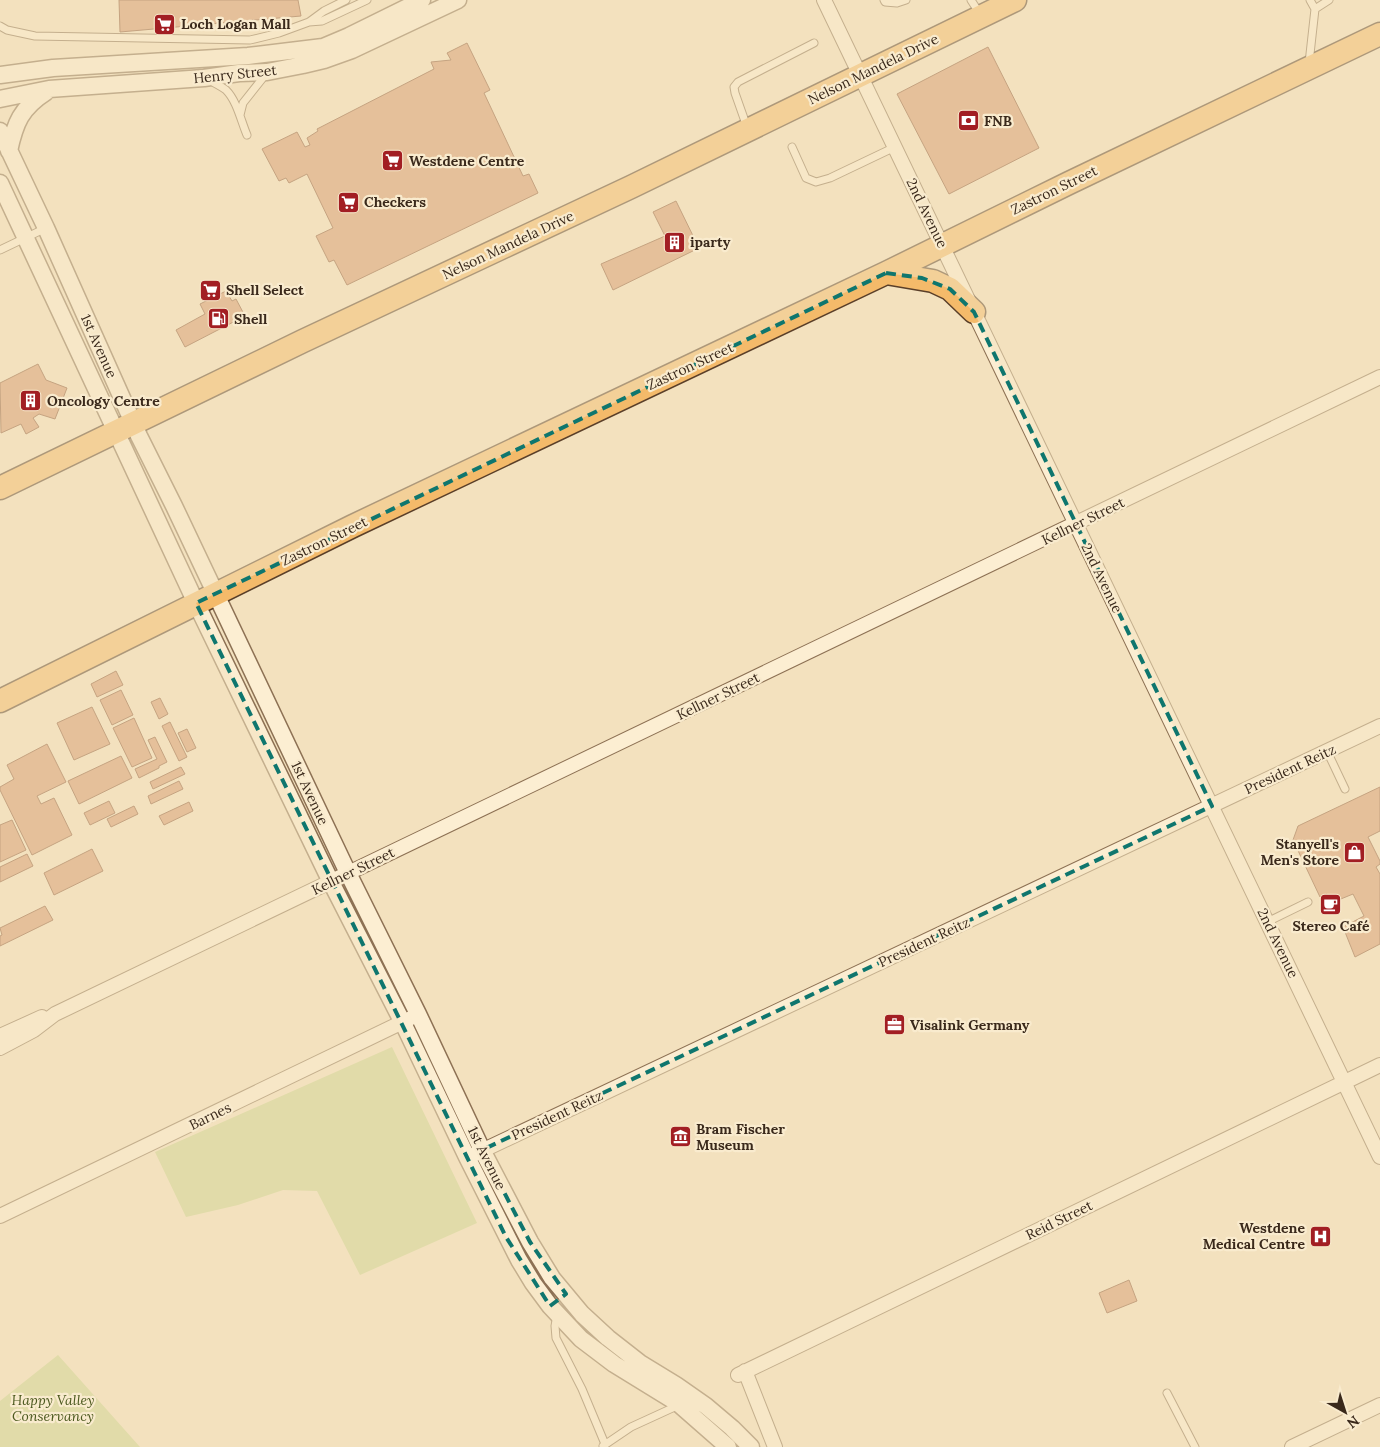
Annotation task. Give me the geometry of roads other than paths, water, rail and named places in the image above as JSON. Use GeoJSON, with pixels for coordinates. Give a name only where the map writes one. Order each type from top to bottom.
{"type":"FeatureCollection","features":[{"type":"Feature","properties":{"kind":"highway","name":"Nelson Mandela Drive"},"geometry":{"type":"LineString","coordinates":[[0,488],[304,341],[630,188],[860,75],[976,8],[1015,0]]}},
{"type":"Feature","properties":{"kind":"highway","name":"Zastron Street"},"geometry":{"type":"LineString","coordinates":[[0,701],[353,526],[886,273],[1380,34]]}},
{"type":"Feature","properties":{"kind":"highway"},"geometry":{"type":"LineString","coordinates":[[886,273],[932,281],[950,289],[974,312]]}},
{"type":"Feature","properties":{"kind":"street","name":"Henry Street"},"geometry":{"type":"LineString","coordinates":[[0,75],[29,70],[248,56],[323,47],[422,0]]}},
{"type":"Feature","properties":{"kind":"street","name":"Henry Street"},"geometry":{"type":"LineString","coordinates":[[0,100],[50,89],[204,78],[239,73],[267,72],[303,66],[352,50],[458,0]]}},
{"type":"Feature","properties":{"kind":"street","name":"2nd Avenue"},"geometry":{"type":"LineString","coordinates":[[824,0],[1380,1157]]}},
{"type":"Feature","properties":{"kind":"street"},"geometry":{"type":"LineString","coordinates":[[0,62],[29,70]]}},
{"type":"Feature","properties":{"kind":"street"},"geometry":{"type":"LineString","coordinates":[[9,151],[13,131],[25,109],[35,99],[50,89]]}},
{"type":"Feature","properties":{"kind":"street","name":"1st Avenue"},"geometry":{"type":"LineString","coordinates":[[0,131],[46,228],[125,428],[206,598],[331,882],[403,1023],[518,1260],[554,1310],[581,1339],[614,1364],[679,1404],[728,1447]]}},
{"type":"Feature","properties":{"kind":"street","name":"1st Avenue"},"geometry":{"type":"LineString","coordinates":[[0,182],[26,237],[125,428],[206,598],[348,873],[418,1014],[482,1150],[530,1242],[552,1278],[582,1314],[608,1338],[640,1363],[696,1399],[732,1428],[751,1447]]}},
{"type":"Feature","properties":{"kind":"street","name":"Kellner Street"},"geometry":{"type":"LineString","coordinates":[[0,1036],[36,1019],[55,1014],[1380,378]]}},
{"type":"Feature","properties":{"kind":"street","name":"President Reitz"},"geometry":{"type":"LineString","coordinates":[[467,1157],[1380,726]]}},
{"type":"Feature","properties":{"kind":"street","name":"Kellner Street"},"geometry":{"type":"LineString","coordinates":[[0,1048],[34,1030],[55,1014]]}},
{"type":"Feature","properties":{"kind":"street","name":"Barnes"},"geometry":{"type":"LineString","coordinates":[[0,1216],[403,1023],[418,1014]]}},
{"type":"Feature","properties":{"kind":"street","name":"Reid Street"},"geometry":{"type":"LineString","coordinates":[[775,1447],[741,1373],[1380,1065]]}},
{"type":"Feature","properties":{"kind":"street"},"geometry":{"type":"LineString","coordinates":[[554,1310],[566,1294]]}},
{"type":"Feature","properties":{"kind":"street"},"geometry":{"type":"LineString","coordinates":[[1292,1447],[1380,1405]]}},
{"type":"Feature","properties":{"kind":"lane"},"geometry":{"type":"LineString","coordinates":[[309,22],[324,11],[346,0]]}},
{"type":"Feature","properties":{"kind":"lane"},"geometry":{"type":"LineString","coordinates":[[0,26],[7,30],[36,36],[250,40],[279,33],[309,22],[322,21],[367,0]]}},
{"type":"Feature","properties":{"kind":"lane"},"geometry":{"type":"LineString","coordinates":[[884,0],[885,2],[897,3],[906,0]]}},
{"type":"Feature","properties":{"kind":"lane"},"geometry":{"type":"LineString","coordinates":[[1309,68],[1315,8],[1310,0]]}},
{"type":"Feature","properties":{"kind":"lane"},"geometry":{"type":"LineString","coordinates":[[1315,8],[1329,0]]}},
{"type":"Feature","properties":{"kind":"lane"},"geometry":{"type":"LineString","coordinates":[[748,130],[734,93],[734,87],[738,82],[814,43]]}},
{"type":"Feature","properties":{"kind":"lane"},"geometry":{"type":"LineString","coordinates":[[240,116],[243,103],[267,72]]}},
{"type":"Feature","properties":{"kind":"lane"},"geometry":{"type":"LineString","coordinates":[[204,78],[227,91],[235,104],[247,135]]}},
{"type":"Feature","properties":{"kind":"lane"},"geometry":{"type":"LineString","coordinates":[[792,147],[806,178],[816,182],[830,178],[895,147]]}},
{"type":"Feature","properties":{"kind":"lane"},"geometry":{"type":"LineString","coordinates":[[0,250],[46,228]]}},
{"type":"Feature","properties":{"kind":"lane"},"geometry":{"type":"LineString","coordinates":[[1327,751],[1345,790]]}},
{"type":"Feature","properties":{"kind":"lane"},"geometry":{"type":"LineString","coordinates":[[1267,922],[1308,902]]}},
{"type":"Feature","properties":{"kind":"lane"},"geometry":{"type":"LineString","coordinates":[[554,1310],[556,1338],[582,1389],[603,1445],[632,1427],[679,1404]]}},
{"type":"Feature","properties":{"kind":"lane"},"geometry":{"type":"LineString","coordinates":[[1167,1393],[1195,1447]]}},
{"type":"Feature","properties":{"kind":"place","name":"Loch Logan Mall"},"geometry":{"type":"Point","coordinates":[165,24]}},
{"type":"Feature","properties":{"kind":"place","name":"FNB"},"geometry":{"type":"Point","coordinates":[968,121]}},
{"type":"Feature","properties":{"kind":"place","name":"Westdene Centre"},"geometry":{"type":"Point","coordinates":[393,161]}},
{"type":"Feature","properties":{"kind":"place","name":"Checkers"},"geometry":{"type":"Point","coordinates":[348,202]}},
{"type":"Feature","properties":{"kind":"place","name":"iparty"},"geometry":{"type":"Point","coordinates":[674,242]}},
{"type":"Feature","properties":{"kind":"place","name":"Shell Select"},"geometry":{"type":"Point","coordinates":[210,290]}},
{"type":"Feature","properties":{"kind":"place","name":"Shell"},"geometry":{"type":"Point","coordinates":[218,319]}},
{"type":"Feature","properties":{"kind":"place","name":"Oncology Centre"},"geometry":{"type":"Point","coordinates":[31,401]}},
{"type":"Feature","properties":{"kind":"place","name":"Stanyell's Men's Store"},"geometry":{"type":"Point","coordinates":[1355,852]}},
{"type":"Feature","properties":{"kind":"place","name":"Stereo Café"},"geometry":{"type":"Point","coordinates":[1331,904]}},
{"type":"Feature","properties":{"kind":"place","name":"Visalink Germany"},"geometry":{"type":"Point","coordinates":[894,1025]}},
{"type":"Feature","properties":{"kind":"place","name":"Bram Fischer Museum"},"geometry":{"type":"Point","coordinates":[680,1137]}},
{"type":"Feature","properties":{"kind":"place","name":"Westdene Medical Centre"},"geometry":{"type":"Point","coordinates":[1321,1236]}},
{"type":"Feature","properties":{"kind":"park label","name":"Happy Valley Conservancy"},"geometry":{"type":"Point","coordinates":[53,1408]}}]}
